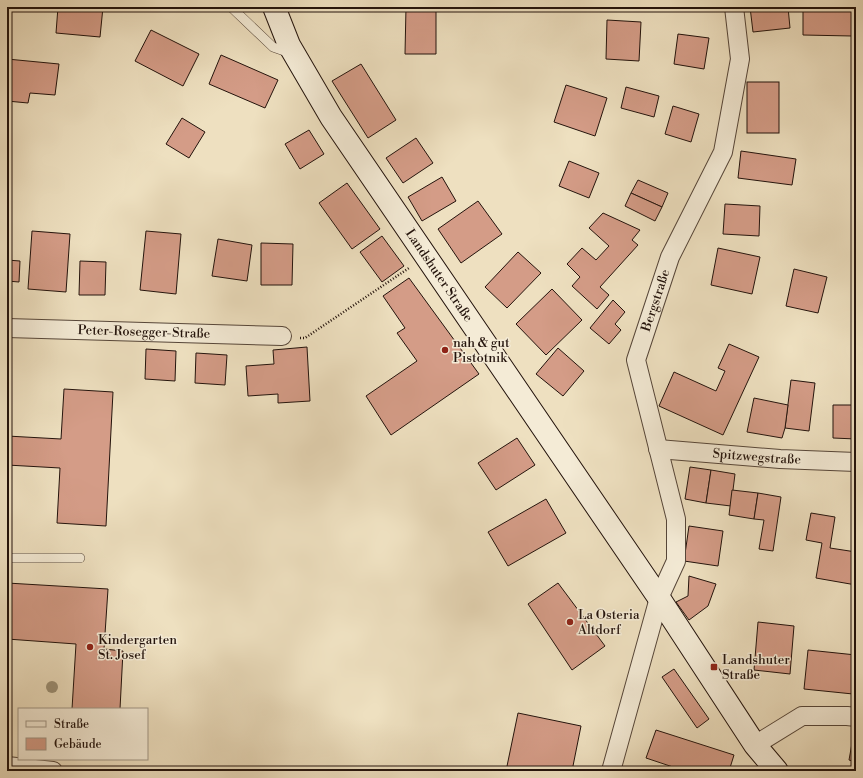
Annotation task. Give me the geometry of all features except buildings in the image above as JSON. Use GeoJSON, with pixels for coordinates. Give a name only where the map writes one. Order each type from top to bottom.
{"type":"FeatureCollection","features":[{"type":"Feature","properties":{"kind":"street","name":"Landshuter Straße"},"geometry":{"type":"LineString","coordinates":[[274,7],[289,45],[331,117],[659,598],[756,745],[777,771]]}},
{"type":"Feature","properties":{"kind":"street","name":"Bergstraße"},"geometry":{"type":"LineString","coordinates":[[611,771],[659,598],[676,561],[676,519],[636,360],[670,258],[723,152],[740,59],[734,7]]}},
{"type":"Feature","properties":{"kind":"street","name":"Peter-Rosegger-Straße"},"geometry":{"type":"LineString","coordinates":[[7,328],[282,336]]}},
{"type":"Feature","properties":{"kind":"street","name":"Spitzwegstraße"},"geometry":{"type":"LineString","coordinates":[[658,449],[780,459],[856,462]]}},
{"type":"Feature","properties":{"kind":"street"},"geometry":{"type":"LineString","coordinates":[[756,745],[802,716],[847,716],[856,718]]}},
{"type":"Feature","properties":{"kind":"street"},"geometry":{"type":"LineString","coordinates":[[7,766],[53,771]]}},
{"type":"Feature","properties":{"kind":"lane"},"geometry":{"type":"LineString","coordinates":[[231,7],[273,47],[295,55]]}},
{"type":"Feature","properties":{"kind":"lane"},"geometry":{"type":"LineString","coordinates":[[7,558],[80,558]]}},
{"type":"Feature","properties":{"kind":"path"},"geometry":{"type":"LineString","coordinates":[[282,336],[304,338],[426,257]]}},
{"type":"Feature","properties":{"kind":"place","name":"nah & gut Pistotnik"},"geometry":{"type":"Point","coordinates":[445,350]}},
{"type":"Feature","properties":{"kind":"place","name":"La Osteria Altdorf"},"geometry":{"type":"Point","coordinates":[570,622]}},
{"type":"Feature","properties":{"kind":"place","name":"Kindergarten St. Josef"},"geometry":{"type":"Point","coordinates":[90,647]}},
{"type":"Feature","properties":{"kind":"place","name":"Landshuter Straße"},"geometry":{"type":"Point","coordinates":[714,667]}}]}
